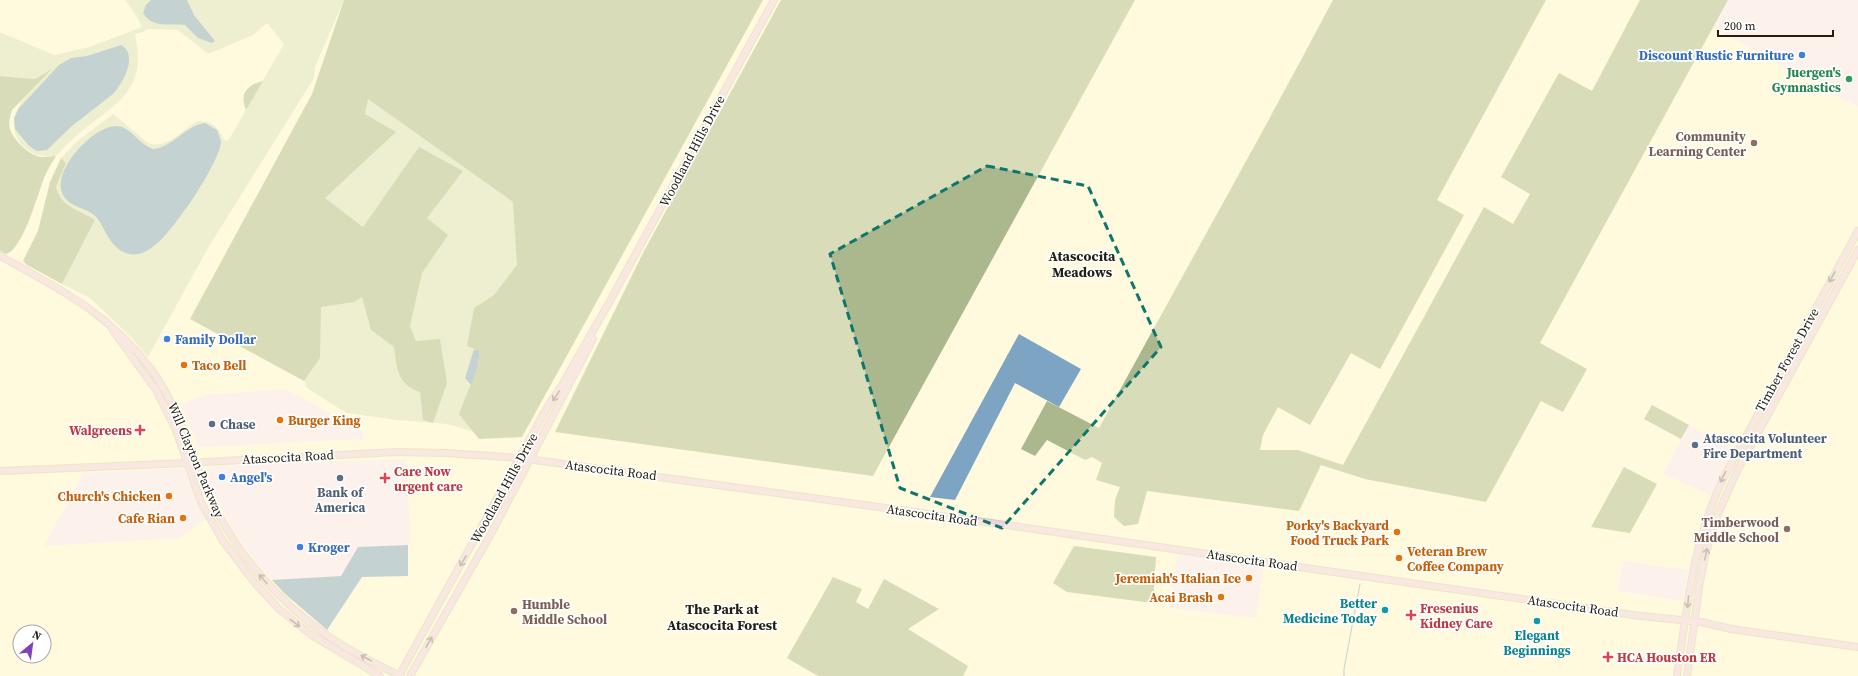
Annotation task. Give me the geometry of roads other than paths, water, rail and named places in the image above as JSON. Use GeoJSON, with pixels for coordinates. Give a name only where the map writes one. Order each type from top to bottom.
{"type":"FeatureCollection","features":[{"type":"Feature","properties":{"kind":"main road","name":"Woodland Hills Drive"},"geometry":{"type":"LineString","coordinates":[[400,676],[520,458],[610,301],[774,0]]}},
{"type":"Feature","properties":{"kind":"main road","name":"Timber Forest Drive"},"geometry":{"type":"LineString","coordinates":[[1677,676],[1698,547],[1708,513],[1718,488],[1858,231]]}},
{"type":"Feature","properties":{"kind":"main road","name":"Timber Forest Drive"},"geometry":{"type":"LineString","coordinates":[[1687,676],[1706,552],[1717,516],[1727,492],[1858,250]]}},
{"type":"Feature","properties":{"kind":"main road","name":"Will Clayton Parkway"},"geometry":{"type":"LineString","coordinates":[[0,256],[72,296],[120,333],[138,353],[162,386],[179,418],[213,504],[228,532],[239,548],[276,593],[307,620],[332,639],[400,676]]}},
{"type":"Feature","properties":{"kind":"main road"},"geometry":{"type":"LineString","coordinates":[[1839,265],[1848,269]]}},
{"type":"Feature","properties":{"kind":"main road","name":"Woodland Hills Drive"},"geometry":{"type":"LineString","coordinates":[[410,676],[531,460],[594,338],[610,301]]}},
{"type":"Feature","properties":{"kind":"main road","name":"Will Clayton Parkway"},"geometry":{"type":"LineString","coordinates":[[109,324],[156,390],[174,428],[197,494],[223,541],[254,583],[279,609],[304,630],[380,676]]}},
{"type":"Feature","properties":{"kind":"main road"},"geometry":{"type":"LineString","coordinates":[[156,390],[162,386]]}},
{"type":"Feature","properties":{"kind":"main road","name":"Atascocita Road"},"geometry":{"type":"LineString","coordinates":[[0,471],[196,463],[396,452],[446,453],[520,458],[873,506],[1645,617],[1695,621],[1731,629],[1858,647]]}},
{"type":"Feature","properties":{"kind":"main road"},"geometry":{"type":"LineString","coordinates":[[444,595],[452,602]]}},
{"type":"Feature","properties":{"kind":"water"},"geometry":{"type":"Polygon","coordinates":[[[151,0],[187,0],[194,15],[215,41],[212,43],[198,38],[185,25],[162,24],[151,21],[143,13],[146,5],[151,0]]]}},
{"type":"Feature","properties":{"kind":"water"},"geometry":{"type":"Polygon","coordinates":[[[121,45],[129,55],[128,69],[121,83],[113,94],[72,126],[47,150],[37,151],[29,146],[15,129],[14,118],[19,108],[59,65],[71,58],[87,56],[121,45]]]}},
{"type":"Feature","properties":{"kind":"water"},"geometry":{"type":"Polygon","coordinates":[[[205,123],[217,130],[221,141],[218,154],[190,203],[167,233],[158,243],[148,250],[137,254],[126,253],[115,246],[93,214],[70,203],[63,195],[61,185],[68,163],[86,142],[107,128],[116,126],[126,129],[144,144],[154,149],[168,144],[191,128],[205,123]]]}},
{"type":"Feature","properties":{"kind":"water"},"geometry":{"type":"Polygon","coordinates":[[[1019,334],[1081,369],[1059,407],[1015,383],[955,500],[930,497],[1019,334]]]}},
{"type":"Feature","properties":{"kind":"water"},"geometry":{"type":"Polygon","coordinates":[[[474,349],[480,351],[478,366],[471,385],[465,378],[474,349]]]}},
{"type":"Feature","properties":{"kind":"water"},"geometry":{"type":"Polygon","coordinates":[[[408,545],[408,576],[362,577],[327,630],[284,593],[272,580],[341,576],[358,547],[408,545]]]}},
{"type":"Feature","properties":{"kind":"waterway"},"geometry":{"type":"LineString","coordinates":[[1344,676],[1360,584]]}},
{"type":"Feature","properties":{"kind":"place","name":"Discount Rustic Furniture"},"geometry":{"type":"Point","coordinates":[1802,55]}},
{"type":"Feature","properties":{"kind":"place","name":"Juergen's Gymnastics"},"geometry":{"type":"Point","coordinates":[1849,79]}},
{"type":"Feature","properties":{"kind":"place","name":"Community Learning Center"},"geometry":{"type":"Point","coordinates":[1754,143]}},
{"type":"Feature","properties":{"kind":"place","name":"Family Dollar"},"geometry":{"type":"Point","coordinates":[167,339]}},
{"type":"Feature","properties":{"kind":"place","name":"Taco Bell"},"geometry":{"type":"Point","coordinates":[184,365]}},
{"type":"Feature","properties":{"kind":"place","name":"Burger King"},"geometry":{"type":"Point","coordinates":[280,420]}},
{"type":"Feature","properties":{"kind":"place","name":"Chase"},"geometry":{"type":"Point","coordinates":[212,424]}},
{"type":"Feature","properties":{"kind":"place","name":"Walgreens"},"geometry":{"type":"Point","coordinates":[140,430]}},
{"type":"Feature","properties":{"kind":"place","name":"Atascocita Volunteer Fire Department"},"geometry":{"type":"Point","coordinates":[1695,445]}},
{"type":"Feature","properties":{"kind":"place","name":"Angel's"},"geometry":{"type":"Point","coordinates":[222,477]}},
{"type":"Feature","properties":{"kind":"place","name":"Bank of America"},"geometry":{"type":"Point","coordinates":[340,478]}},
{"type":"Feature","properties":{"kind":"place","name":"Care Now urgent care"},"geometry":{"type":"Point","coordinates":[385,478]}},
{"type":"Feature","properties":{"kind":"place","name":"Church's Chicken"},"geometry":{"type":"Point","coordinates":[169,496]}},
{"type":"Feature","properties":{"kind":"place","name":"Cafe Rian"},"geometry":{"type":"Point","coordinates":[183,518]}},
{"type":"Feature","properties":{"kind":"place","name":"Timberwood Middle School"},"geometry":{"type":"Point","coordinates":[1787,529]}},
{"type":"Feature","properties":{"kind":"place","name":"Porky's Backyard Food Truck Park"},"geometry":{"type":"Point","coordinates":[1397,532]}},
{"type":"Feature","properties":{"kind":"place","name":"Kroger"},"geometry":{"type":"Point","coordinates":[300,547]}},
{"type":"Feature","properties":{"kind":"place","name":"Veteran Brew Coffee Company"},"geometry":{"type":"Point","coordinates":[1399,558]}},
{"type":"Feature","properties":{"kind":"place","name":"Jeremiah's Italian Ice"},"geometry":{"type":"Point","coordinates":[1249,578]}},
{"type":"Feature","properties":{"kind":"place","name":"Acai Brash"},"geometry":{"type":"Point","coordinates":[1221,597]}},
{"type":"Feature","properties":{"kind":"place","name":"Better Medicine Today"},"geometry":{"type":"Point","coordinates":[1385,610]}},
{"type":"Feature","properties":{"kind":"place","name":"Humble Middle School"},"geometry":{"type":"Point","coordinates":[514,611]}},
{"type":"Feature","properties":{"kind":"place","name":"Fresenius Kidney Care"},"geometry":{"type":"Point","coordinates":[1411,615]}},
{"type":"Feature","properties":{"kind":"place","name":"Elegant Beginnings"},"geometry":{"type":"Point","coordinates":[1537,621]}},
{"type":"Feature","properties":{"kind":"place","name":"HCA Houston ER"},"geometry":{"type":"Point","coordinates":[1608,657]}},
{"type":"Feature","properties":{"kind":"district","name":"Atascocita Meadows"},"geometry":{"type":"Point","coordinates":[1082,264]}},
{"type":"Feature","properties":{"kind":"district","name":"The Park at Atascocita Forest"},"geometry":{"type":"Point","coordinates":[722,618]}}]}
